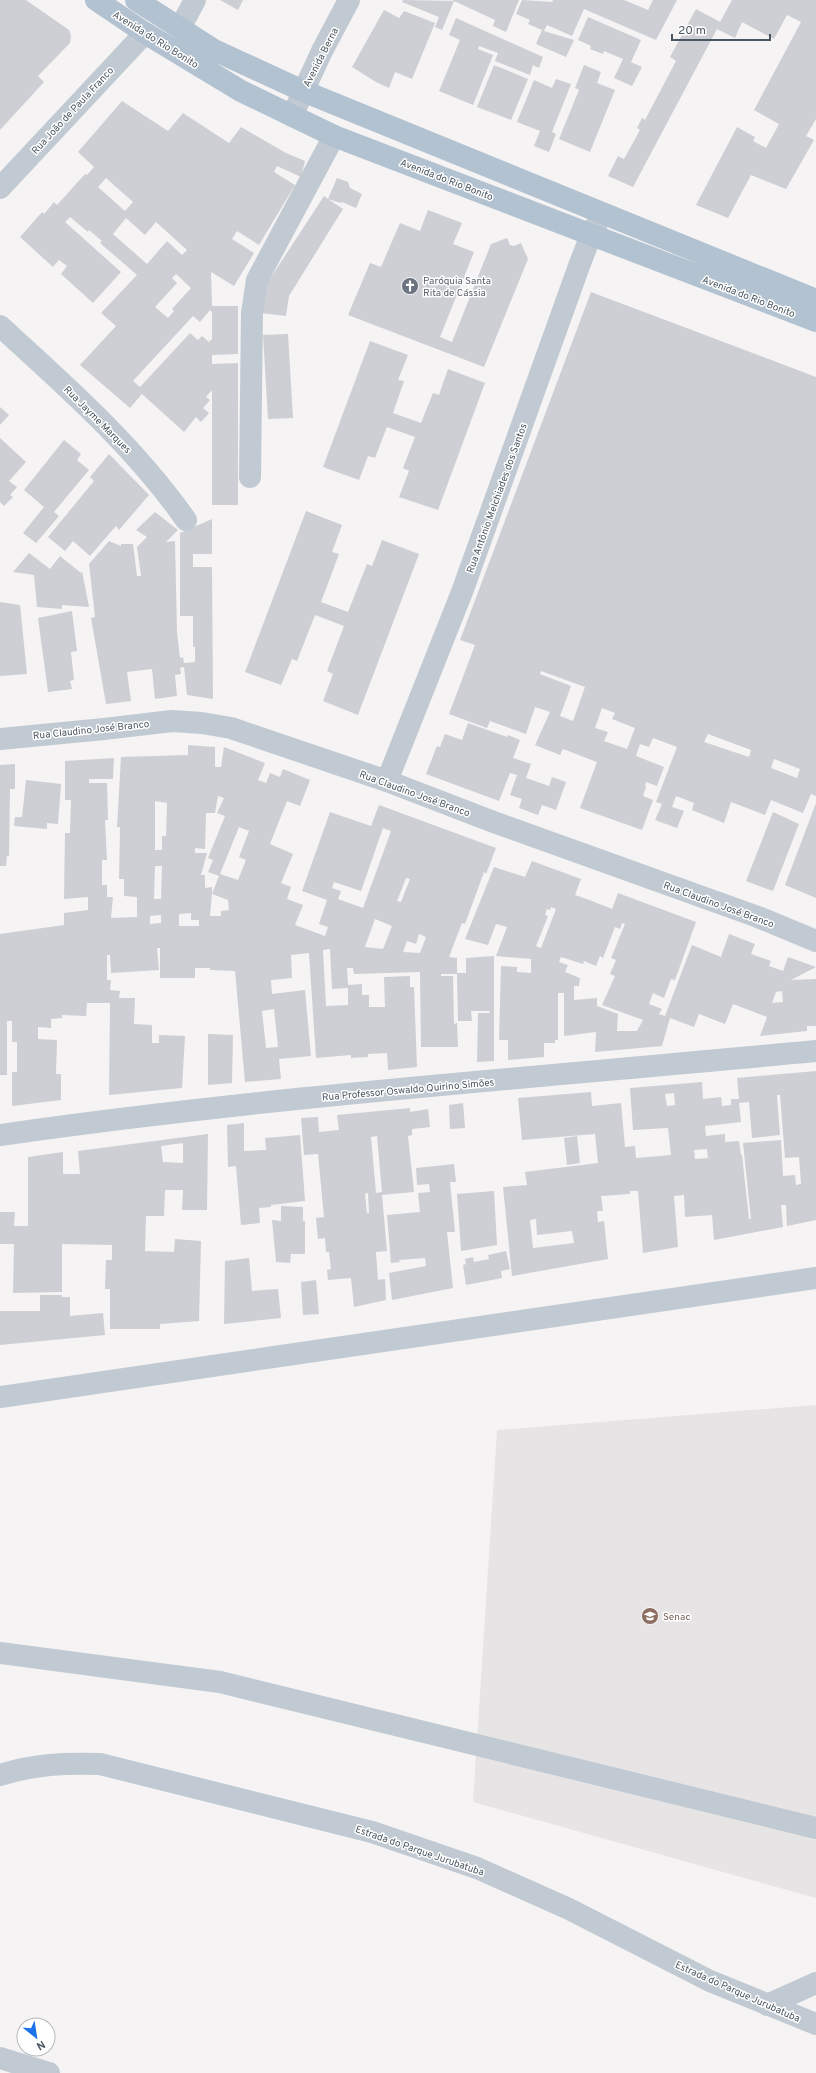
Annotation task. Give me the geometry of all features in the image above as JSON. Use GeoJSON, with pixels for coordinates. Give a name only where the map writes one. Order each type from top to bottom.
{"type":"FeatureCollection","features":[{"type":"Feature","properties":{"kind":"main road","name":"Avenida do Rio Bonito"},"geometry":{"type":"LineString","coordinates":[[96,0],[145,33],[241,91],[334,136],[816,321]]}},
{"type":"Feature","properties":{"kind":"main road","name":"Avenida do Rio Bonito"},"geometry":{"type":"LineString","coordinates":[[136,0],[214,50],[303,91],[816,300]]}},
{"type":"Feature","properties":{"kind":"street"},"geometry":{"type":"LineString","coordinates":[[180,28],[195,0]]}},
{"type":"Feature","properties":{"kind":"street","name":"Avenida Berna"},"geometry":{"type":"LineString","coordinates":[[292,116],[349,0]]}},
{"type":"Feature","properties":{"kind":"street","name":"Rua João de Paula Franco"},"geometry":{"type":"LineString","coordinates":[[0,188],[145,33]]}},
{"type":"Feature","properties":{"kind":"street"},"geometry":{"type":"LineString","coordinates":[[250,477],[252,313],[257,280],[334,136]]}},
{"type":"Feature","properties":{"kind":"street","name":"Rua Antônio Melchiades dos Santos"},"geometry":{"type":"LineString","coordinates":[[387,781],[462,592],[591,235],[602,214]]}},
{"type":"Feature","properties":{"kind":"street","name":"Rua Jayme Marques"},"geometry":{"type":"LineString","coordinates":[[0,326],[49,370],[106,427],[166,492],[186,520]]}},
{"type":"Feature","properties":{"kind":"street","name":"Rua Claudino José Branco"},"geometry":{"type":"LineString","coordinates":[[0,739],[172,721],[202,723],[231,728],[387,781],[491,821],[758,917],[816,941]]}},
{"type":"Feature","properties":{"kind":"street","name":"Rua Professor Oswaldo Quirino Simões"},"geometry":{"type":"LineString","coordinates":[[0,1135],[108,1120],[383,1090],[816,1051]]}},
{"type":"Feature","properties":{"kind":"street"},"geometry":{"type":"LineString","coordinates":[[0,1397],[816,1278]]}},
{"type":"Feature","properties":{"kind":"street"},"geometry":{"type":"LineString","coordinates":[[0,1653],[220,1682],[816,1828]]}},
{"type":"Feature","properties":{"kind":"street","name":"Estrada do Parque Jurubatuba"},"geometry":{"type":"LineString","coordinates":[[0,1775],[25,1767],[58,1763],[100,1764],[372,1832],[477,1868],[569,1909],[710,1981],[816,2024]]}},
{"type":"Feature","properties":{"kind":"street"},"geometry":{"type":"LineString","coordinates":[[767,2005],[816,1983]]}},
{"type":"Feature","properties":{"kind":"street"},"geometry":{"type":"LineString","coordinates":[[0,2058],[49,2073]]}},
{"type":"Feature","properties":{"kind":"shaded area","name":"Senac"},"geometry":{"type":"Polygon","coordinates":[[[816,1405],[816,1898],[473,1802],[497,1430],[816,1405]]]}},
{"type":"Feature","properties":{"kind":"building"},"geometry":{"type":"Polygon","coordinates":[[[0,0],[26,0],[69,30],[71,36],[70,43],[38,76],[44,82],[0,130],[0,0]]]}},
{"type":"Feature","properties":{"kind":"building"},"geometry":{"type":"Polygon","coordinates":[[[220,0],[243,0],[238,10],[220,0]]]}},
{"type":"Feature","properties":{"kind":"building"},"geometry":{"type":"Polygon","coordinates":[[[403,0],[454,1],[442,30],[435,27],[439,17],[402,2],[403,0]]]}},
{"type":"Feature","properties":{"kind":"building"},"geometry":{"type":"Polygon","coordinates":[[[452,0],[519,0],[506,32],[493,26],[495,20],[452,0]]]}},
{"type":"Feature","properties":{"kind":"building"},"geometry":{"type":"Polygon","coordinates":[[[522,0],[552,2],[553,0],[624,0],[648,10],[653,0],[677,0],[656,40],[584,9],[572,36],[547,25],[544,31],[574,40],[566,57],[536,44],[542,30],[528,24],[530,20],[516,14],[522,0]]]}},
{"type":"Feature","properties":{"kind":"building"},"geometry":{"type":"Polygon","coordinates":[[[732,0],[816,0],[816,119],[806,136],[814,140],[786,189],[751,175],[728,218],[696,205],[737,127],[755,137],[753,141],[766,148],[779,124],[754,110],[801,22],[787,15],[774,39],[742,22],[735,38],[717,29],[633,187],[608,176],[618,156],[624,159],[640,130],[637,128],[642,118],[645,120],[676,61],[670,57],[696,9],[720,22],[732,0]]]}},
{"type":"Feature","properties":{"kind":"building"},"geometry":{"type":"Polygon","coordinates":[[[384,10],[399,18],[404,11],[435,23],[412,79],[395,72],[389,88],[352,67],[384,10]]]}},
{"type":"Feature","properties":{"kind":"building"},"geometry":{"type":"Polygon","coordinates":[[[588,17],[641,40],[631,62],[642,67],[632,86],[614,78],[623,59],[604,51],[603,54],[590,49],[591,46],[578,40],[588,17]]]}},
{"type":"Feature","properties":{"kind":"building"},"geometry":{"type":"Polygon","coordinates":[[[456,18],[543,57],[539,68],[533,65],[530,75],[495,61],[498,53],[479,46],[478,49],[493,55],[473,105],[439,91],[460,40],[449,35],[456,18]]]}},
{"type":"Feature","properties":{"kind":"building"},"geometry":{"type":"Polygon","coordinates":[[[494,65],[528,79],[511,120],[477,107],[494,65]]]}},
{"type":"Feature","properties":{"kind":"building"},"geometry":{"type":"Polygon","coordinates":[[[584,65],[601,72],[597,83],[615,90],[590,152],[559,139],[579,90],[575,88],[584,65]]]}},
{"type":"Feature","properties":{"kind":"building"},"geometry":{"type":"Polygon","coordinates":[[[556,79],[571,84],[552,132],[556,134],[549,152],[534,146],[540,131],[517,122],[534,80],[552,88],[556,79]]]}},
{"type":"Feature","properties":{"kind":"building"},"geometry":{"type":"Polygon","coordinates":[[[122,101],[168,131],[183,113],[229,143],[241,127],[286,153],[305,161],[301,177],[277,166],[274,172],[295,185],[259,245],[237,231],[232,239],[254,253],[234,286],[211,272],[212,306],[238,306],[238,354],[212,355],[212,364],[238,363],[238,505],[212,505],[212,390],[206,397],[210,400],[203,408],[209,413],[201,422],[196,417],[184,432],[142,394],[130,408],[80,365],[116,326],[101,313],[137,275],[100,243],[102,241],[70,217],[65,222],[121,272],[93,303],[61,274],[67,266],[59,260],[53,267],[20,237],[42,212],[44,214],[54,202],[57,205],[85,174],[87,175],[94,167],[78,152],[122,101]],[[106,178],[98,187],[125,211],[133,202],[106,178]],[[126,218],[113,234],[147,264],[167,241],[182,255],[187,250],[156,222],[145,235],[126,218]],[[176,274],[172,278],[177,283],[155,307],[168,318],[174,311],[172,309],[191,288],[176,274]],[[210,310],[200,322],[193,316],[133,381],[140,387],[190,333],[198,340],[202,336],[209,342],[212,339],[212,312],[210,310]]]}},
{"type":"Feature","properties":{"kind":"building"},"geometry":{"type":"Polygon","coordinates":[[[337,178],[348,182],[350,188],[362,194],[356,208],[342,202],[328,199],[337,178]]]}},
{"type":"Feature","properties":{"kind":"building"},"geometry":{"type":"Polygon","coordinates":[[[324,196],[343,209],[289,296],[286,316],[261,313],[264,288],[324,196]]]}},
{"type":"Feature","properties":{"kind":"building","name":"Paróquia Santa Rita de Cássia"},"geometry":{"type":"Polygon","coordinates":[[[428,210],[462,223],[453,244],[474,252],[440,337],[452,342],[491,244],[507,238],[510,245],[514,246],[521,243],[528,259],[484,367],[348,315],[370,263],[381,267],[400,223],[420,231],[428,210]]]}},
{"type":"Feature","properties":{"kind":"building"},"geometry":{"type":"Polygon","coordinates":[[[591,292],[816,377],[816,796],[811,794],[803,813],[771,800],[765,815],[731,802],[724,823],[692,810],[694,803],[676,796],[672,807],[684,811],[677,828],[655,820],[662,804],[656,802],[677,747],[653,738],[649,747],[640,744],[636,756],[664,767],[657,786],[646,782],[643,796],[653,800],[642,830],[580,808],[597,762],[563,749],[560,755],[535,745],[550,712],[535,707],[526,734],[490,721],[487,728],[449,714],[475,645],[460,640],[591,292]],[[541,671],[540,674],[571,686],[560,716],[573,721],[585,687],[541,671]],[[602,708],[595,728],[608,732],[604,741],[627,749],[635,728],[612,719],[615,713],[602,708]],[[708,734],[704,742],[749,757],[751,750],[708,734]],[[774,759],[771,768],[797,778],[800,769],[774,759]]]}},
{"type":"Feature","properties":{"kind":"building"},"geometry":{"type":"Polygon","coordinates":[[[288,334],[293,418],[268,419],[263,335],[288,334]]]}},
{"type":"Feature","properties":{"kind":"building"},"geometry":{"type":"Polygon","coordinates":[[[370,341],[408,355],[398,380],[404,381],[393,413],[421,423],[433,393],[439,395],[448,369],[485,383],[438,510],[399,497],[409,471],[403,468],[415,437],[387,427],[375,458],[368,456],[359,480],[323,467],[370,341]]]}},
{"type":"Feature","properties":{"kind":"building"},"geometry":{"type":"Polygon","coordinates":[[[0,407],[9,415],[0,425],[0,407]]]}},
{"type":"Feature","properties":{"kind":"building"},"geometry":{"type":"Polygon","coordinates":[[[0,438],[26,462],[9,481],[17,487],[10,495],[13,497],[4,506],[0,502],[0,438]]]}},
{"type":"Feature","properties":{"kind":"building"},"geometry":{"type":"Polygon","coordinates":[[[64,440],[81,454],[77,460],[89,470],[54,512],[59,516],[36,543],[23,533],[44,507],[24,490],[64,440]]]}},
{"type":"Feature","properties":{"kind":"building"},"geometry":{"type":"Polygon","coordinates":[[[109,454],[149,495],[119,530],[116,526],[90,556],[73,541],[65,551],[48,537],[94,481],[90,477],[109,454]]]}},
{"type":"Feature","properties":{"kind":"building"},"geometry":{"type":"Polygon","coordinates":[[[306,511],[342,525],[332,552],[339,554],[321,602],[348,612],[367,564],[372,566],[382,540],[419,554],[358,715],[323,701],[333,674],[327,671],[344,626],[315,615],[297,661],[292,659],[281,685],[245,672],[306,511]]]}},
{"type":"Feature","properties":{"kind":"building"},"geometry":{"type":"Polygon","coordinates":[[[155,512],[178,530],[166,542],[175,541],[177,632],[180,658],[183,657],[184,663],[195,662],[195,647],[193,647],[193,616],[180,616],[180,533],[212,519],[212,554],[193,554],[193,567],[212,567],[213,699],[187,695],[184,667],[180,668],[181,674],[175,675],[177,696],[155,699],[152,669],[127,672],[131,701],[106,704],[91,618],[95,617],[89,564],[109,541],[121,546],[121,544],[133,544],[137,576],[141,576],[137,547],[147,537],[136,530],[155,512]]]}},
{"type":"Feature","properties":{"kind":"building"},"geometry":{"type":"Polygon","coordinates":[[[29,553],[50,569],[60,556],[81,573],[82,571],[89,607],[62,605],[62,609],[37,607],[34,575],[13,572],[29,553]]]}},
{"type":"Feature","properties":{"kind":"building"},"geometry":{"type":"Polygon","coordinates":[[[0,602],[20,605],[27,674],[0,676],[0,602]]]}},
{"type":"Feature","properties":{"kind":"building"},"geometry":{"type":"Polygon","coordinates":[[[72,611],[77,651],[71,652],[74,680],[70,681],[72,689],[48,692],[38,618],[72,611]]]}},
{"type":"Feature","properties":{"kind":"building"},"geometry":{"type":"Polygon","coordinates":[[[468,723],[520,740],[513,758],[531,764],[526,778],[549,786],[552,777],[566,782],[556,810],[542,805],[538,815],[519,808],[522,799],[510,795],[517,775],[510,773],[499,801],[426,774],[437,746],[440,747],[445,734],[462,740],[468,723]]]}},
{"type":"Feature","properties":{"kind":"building"},"geometry":{"type":"Polygon","coordinates":[[[188,745],[215,747],[215,767],[221,767],[224,747],[265,763],[258,780],[266,783],[270,773],[280,777],[283,769],[310,780],[300,806],[287,801],[270,844],[293,854],[281,883],[291,887],[287,899],[303,905],[295,925],[325,936],[328,927],[319,924],[327,900],[302,891],[330,812],[371,826],[379,805],[496,848],[486,874],[484,872],[465,924],[462,923],[449,957],[457,958],[457,974],[441,974],[441,976],[453,976],[454,1024],[457,1023],[458,1047],[421,1047],[420,972],[354,974],[353,968],[347,968],[348,985],[362,984],[362,995],[369,995],[369,1007],[385,1007],[384,977],[410,976],[410,987],[414,987],[417,1067],[388,1070],[387,1053],[368,1054],[368,1057],[351,1058],[351,1055],[316,1058],[309,953],[291,955],[292,978],[271,980],[272,994],[305,990],[311,1056],[279,1059],[281,1079],[245,1082],[235,971],[195,968],[195,978],[160,978],[160,948],[157,948],[159,970],[111,973],[110,955],[107,955],[107,980],[111,980],[110,990],[120,991],[119,998],[135,998],[134,1024],[152,1025],[152,1043],[159,1043],[159,1035],[185,1036],[182,1088],[109,1095],[110,1003],[87,1003],[86,1016],[62,1015],[62,1018],[51,1019],[51,1028],[38,1027],[38,1039],[57,1040],[56,1074],[61,1074],[61,1100],[12,1106],[12,1072],[17,1072],[17,1042],[12,1042],[12,1021],[7,1021],[7,1075],[0,1075],[0,934],[64,925],[64,913],[88,910],[88,897],[64,899],[65,833],[70,833],[71,800],[65,800],[65,761],[114,758],[113,779],[89,779],[89,783],[107,783],[108,820],[105,820],[107,860],[102,860],[102,885],[107,885],[107,897],[113,897],[111,918],[137,917],[137,897],[124,896],[124,879],[119,879],[120,827],[117,827],[121,757],[188,755],[188,745]],[[218,796],[215,813],[206,813],[205,849],[195,848],[195,853],[207,853],[201,875],[205,875],[205,888],[212,887],[212,894],[219,876],[208,872],[213,860],[208,858],[225,816],[217,813],[224,798],[218,796]],[[155,801],[155,850],[162,850],[162,836],[166,836],[167,803],[155,801]],[[239,827],[220,874],[238,880],[246,860],[239,857],[249,831],[239,827]],[[383,828],[361,891],[334,882],[332,888],[341,891],[338,899],[363,908],[391,831],[383,828]],[[155,866],[154,899],[161,899],[162,866],[155,866]],[[406,878],[397,901],[401,902],[410,879],[406,878]],[[212,894],[210,916],[221,916],[221,911],[229,910],[228,900],[212,894]],[[191,913],[179,914],[179,926],[199,926],[199,920],[191,920],[191,913]],[[161,915],[150,916],[150,924],[161,923],[161,915]],[[375,919],[365,947],[383,949],[392,926],[375,919]],[[419,934],[416,944],[407,941],[403,952],[420,953],[426,937],[419,934]],[[330,949],[323,950],[326,1006],[348,1005],[348,988],[332,989],[330,949]],[[273,999],[274,1009],[262,1011],[266,1048],[278,1047],[273,999]]]}},
{"type":"Feature","properties":{"kind":"building"},"geometry":{"type":"Polygon","coordinates":[[[15,764],[15,789],[10,789],[9,856],[7,856],[6,866],[0,866],[0,765],[15,764]]]}},
{"type":"Feature","properties":{"kind":"building"},"geometry":{"type":"Polygon","coordinates":[[[26,780],[61,784],[58,824],[47,823],[47,829],[14,826],[15,817],[22,817],[26,780]]]}},
{"type":"Feature","properties":{"kind":"building"},"geometry":{"type":"Polygon","coordinates":[[[816,803],[816,898],[785,885],[816,803]]]}},
{"type":"Feature","properties":{"kind":"building"},"geometry":{"type":"Polygon","coordinates":[[[773,812],[799,824],[773,891],[746,881],[773,812]]]}},
{"type":"Feature","properties":{"kind":"building"},"geometry":{"type":"Polygon","coordinates":[[[532,861],[581,879],[575,895],[612,909],[618,893],[696,922],[675,980],[671,979],[664,998],[653,993],[649,1004],[662,1009],[659,1014],[665,1016],[692,945],[721,957],[729,934],[755,944],[751,954],[771,961],[769,966],[783,971],[788,957],[816,967],[791,980],[816,979],[816,1026],[807,1026],[807,1031],[760,1036],[767,1017],[733,1004],[725,1024],[699,1014],[694,1027],[670,1018],[662,1046],[595,1052],[596,1032],[564,1036],[564,993],[558,993],[558,1040],[555,1040],[555,1043],[544,1043],[544,1057],[508,1060],[508,1040],[499,1040],[501,966],[517,967],[517,972],[531,973],[531,959],[496,956],[507,927],[496,924],[488,945],[465,939],[494,867],[525,877],[532,861]],[[551,907],[550,910],[547,909],[545,915],[548,916],[536,946],[541,948],[556,909],[551,907]],[[622,923],[620,929],[615,927],[603,958],[600,956],[596,966],[584,961],[583,964],[561,957],[559,962],[568,965],[565,972],[580,978],[579,986],[574,986],[574,1000],[597,998],[597,1006],[618,1014],[617,1031],[637,1031],[643,1020],[602,1005],[615,976],[610,974],[616,960],[611,958],[625,924],[622,923]],[[782,991],[776,992],[772,1003],[783,1002],[782,991]]]}},
{"type":"Feature","properties":{"kind":"building"},"geometry":{"type":"Polygon","coordinates":[[[494,956],[494,1061],[477,1062],[478,1013],[490,1013],[489,1011],[471,1011],[472,1021],[458,1021],[457,973],[466,973],[466,958],[494,956]]]}},
{"type":"Feature","properties":{"kind":"building"},"geometry":{"type":"Polygon","coordinates":[[[208,1034],[233,1035],[232,1083],[208,1085],[208,1034]]]}},
{"type":"Feature","properties":{"kind":"building"},"geometry":{"type":"Polygon","coordinates":[[[816,1071],[816,1220],[787,1226],[786,1205],[781,1205],[783,1227],[714,1240],[712,1215],[685,1217],[684,1195],[674,1196],[678,1247],[643,1253],[638,1191],[630,1191],[630,1194],[601,1196],[603,1211],[597,1211],[598,1222],[604,1221],[608,1259],[512,1276],[503,1187],[527,1185],[525,1172],[598,1163],[595,1134],[522,1140],[518,1098],[591,1092],[592,1106],[621,1103],[625,1147],[635,1146],[636,1158],[671,1155],[668,1128],[633,1130],[630,1088],[702,1082],[703,1099],[721,1097],[722,1106],[731,1105],[731,1099],[739,1099],[737,1078],[816,1071]],[[674,1093],[665,1094],[667,1106],[675,1105],[674,1093]],[[777,1095],[780,1135],[752,1138],[749,1102],[739,1103],[741,1122],[705,1126],[706,1136],[725,1134],[725,1142],[739,1141],[749,1219],[751,1219],[743,1143],[781,1140],[783,1176],[795,1175],[796,1185],[801,1184],[799,1157],[785,1158],[780,1095],[777,1095]],[[707,1149],[694,1150],[695,1159],[708,1158],[707,1149]],[[536,1219],[530,1220],[533,1248],[574,1243],[572,1231],[537,1235],[536,1219]]]}},
{"type":"Feature","properties":{"kind":"building"},"geometry":{"type":"Polygon","coordinates":[[[463,1103],[465,1128],[450,1129],[449,1105],[463,1103]]]}},
{"type":"Feature","properties":{"kind":"building"},"geometry":{"type":"Polygon","coordinates":[[[410,1108],[410,1112],[428,1109],[430,1127],[412,1129],[412,1135],[408,1136],[414,1192],[382,1195],[387,1251],[376,1252],[378,1280],[385,1279],[386,1300],[354,1307],[351,1278],[328,1280],[327,1270],[331,1269],[329,1252],[326,1252],[325,1238],[318,1239],[316,1218],[324,1217],[318,1154],[304,1155],[301,1118],[318,1117],[319,1132],[339,1130],[337,1115],[410,1108]],[[377,1136],[371,1137],[376,1193],[382,1192],[377,1136]],[[368,1193],[365,1194],[367,1213],[369,1213],[368,1193]]]}},
{"type":"Feature","properties":{"kind":"building"},"geometry":{"type":"Polygon","coordinates":[[[244,1123],[244,1151],[266,1150],[265,1138],[300,1135],[305,1201],[259,1208],[260,1223],[241,1225],[236,1166],[228,1167],[227,1125],[244,1123]]]}},
{"type":"Feature","properties":{"kind":"building"},"geometry":{"type":"Polygon","coordinates":[[[208,1134],[207,1210],[182,1210],[183,1190],[165,1190],[164,1216],[146,1216],[145,1251],[174,1252],[175,1239],[201,1241],[199,1321],[160,1324],[160,1329],[110,1329],[110,1289],[105,1289],[106,1260],[112,1260],[112,1245],[62,1244],[62,1292],[13,1293],[14,1244],[0,1244],[0,1212],[15,1212],[14,1226],[28,1226],[28,1157],[63,1152],[63,1174],[80,1174],[78,1151],[208,1134]],[[183,1143],[161,1146],[163,1162],[183,1163],[183,1143]]]}},
{"type":"Feature","properties":{"kind":"building"},"geometry":{"type":"Polygon","coordinates":[[[577,1136],[580,1163],[567,1165],[564,1138],[577,1136]]]}},
{"type":"Feature","properties":{"kind":"building"},"geometry":{"type":"Polygon","coordinates":[[[454,1164],[456,1182],[450,1182],[455,1232],[447,1232],[453,1288],[392,1300],[389,1273],[426,1266],[425,1258],[399,1260],[400,1262],[391,1263],[387,1215],[420,1212],[418,1193],[430,1192],[429,1184],[417,1185],[416,1168],[454,1164]]]}},
{"type":"Feature","properties":{"kind":"building"},"geometry":{"type":"Polygon","coordinates":[[[494,1191],[497,1245],[461,1251],[457,1194],[494,1191]]]}},
{"type":"Feature","properties":{"kind":"building"},"geometry":{"type":"Polygon","coordinates":[[[281,1206],[303,1207],[303,1221],[305,1221],[305,1254],[291,1254],[290,1263],[276,1262],[272,1220],[281,1221],[281,1206]]]}},
{"type":"Feature","properties":{"kind":"building"},"geometry":{"type":"Polygon","coordinates":[[[506,1251],[510,1269],[501,1271],[502,1278],[466,1285],[463,1265],[466,1264],[465,1259],[473,1257],[474,1262],[489,1259],[488,1255],[506,1251]]]}},
{"type":"Feature","properties":{"kind":"building"},"geometry":{"type":"Polygon","coordinates":[[[249,1258],[252,1291],[278,1289],[281,1318],[224,1324],[225,1261],[249,1258]]]}},
{"type":"Feature","properties":{"kind":"building"},"geometry":{"type":"Polygon","coordinates":[[[316,1280],[319,1314],[303,1315],[301,1282],[316,1280]]]}},
{"type":"Feature","properties":{"kind":"building"},"geometry":{"type":"Polygon","coordinates":[[[40,1295],[62,1295],[62,1297],[70,1297],[70,1316],[103,1313],[105,1335],[0,1345],[0,1311],[40,1311],[40,1295]]]}},
{"type":"Feature","properties":{"kind":"place","name":"Paróquia Santa Rita de Cássia"},"geometry":{"type":"Point","coordinates":[410,286]}},
{"type":"Feature","properties":{"kind":"place","name":"Senac"},"geometry":{"type":"Point","coordinates":[650,1616]}}]}
